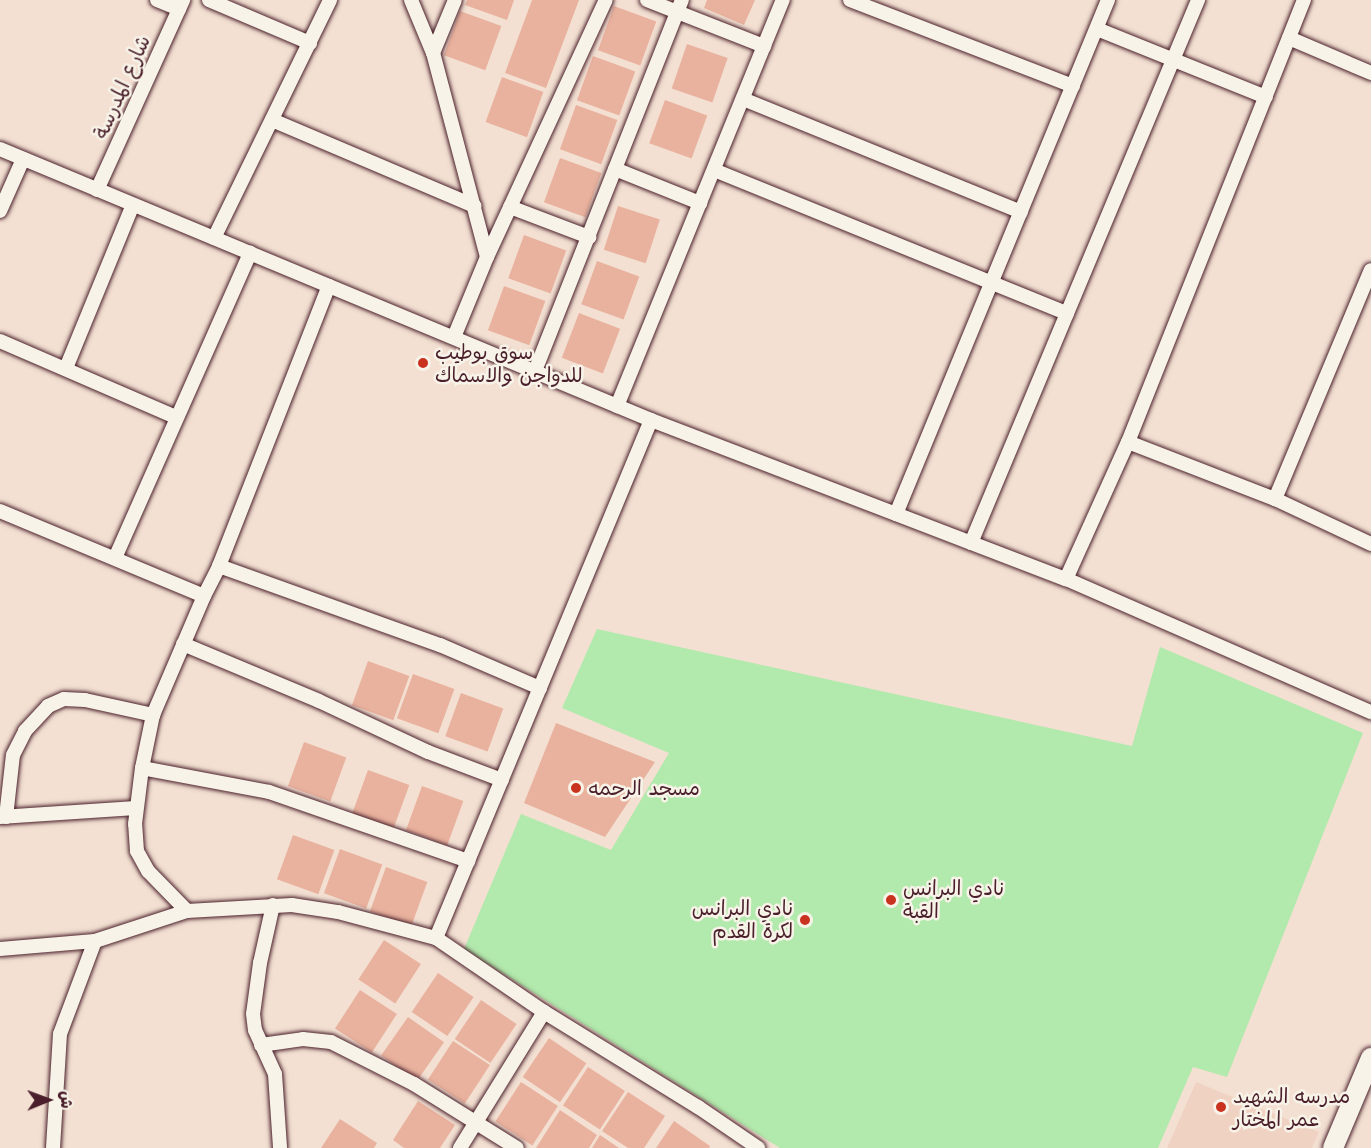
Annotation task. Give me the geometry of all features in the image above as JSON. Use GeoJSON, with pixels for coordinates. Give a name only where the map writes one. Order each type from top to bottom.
{"type":"FeatureCollection","features":[{"type":"Feature","properties":{"kind":"street"},"geometry":{"type":"LineString","coordinates":[[158,0],[181,5]]}},
{"type":"Feature","properties":{"kind":"street"},"geometry":{"type":"LineString","coordinates":[[209,0],[310,43]]}},
{"type":"Feature","properties":{"kind":"street"},"geometry":{"type":"LineString","coordinates":[[214,238],[330,0]]}},
{"type":"Feature","properties":{"kind":"street"},"geometry":{"type":"LineString","coordinates":[[411,0],[433,53],[487,257]]}},
{"type":"Feature","properties":{"kind":"street"},"geometry":{"type":"LineString","coordinates":[[433,53],[455,0]]}},
{"type":"Feature","properties":{"kind":"street"},"geometry":{"type":"LineString","coordinates":[[454,337],[487,257],[606,0]]}},
{"type":"Feature","properties":{"kind":"street"},"geometry":{"type":"LineString","coordinates":[[647,0],[680,6],[764,46]]}},
{"type":"Feature","properties":{"kind":"street"},"geometry":{"type":"LineString","coordinates":[[617,406],[783,0]]}},
{"type":"Feature","properties":{"kind":"street"},"geometry":{"type":"LineString","coordinates":[[850,0],[1073,86]]}},
{"type":"Feature","properties":{"kind":"street"},"geometry":{"type":"LineString","coordinates":[[896,514],[1108,0]]}},
{"type":"Feature","properties":{"kind":"street"},"geometry":{"type":"LineString","coordinates":[[971,543],[1198,0]]}},
{"type":"Feature","properties":{"kind":"street"},"geometry":{"type":"LineString","coordinates":[[1066,579],[1128,442],[1304,0]]}},
{"type":"Feature","properties":{"kind":"street","name":"شارع المدرسة"},"geometry":{"type":"LineString","coordinates":[[97,190],[181,5]]}},
{"type":"Feature","properties":{"kind":"street"},"geometry":{"type":"LineString","coordinates":[[535,371],[680,6]]}},
{"type":"Feature","properties":{"kind":"street"},"geometry":{"type":"LineString","coordinates":[[1097,29],[1266,97]]}},
{"type":"Feature","properties":{"kind":"street"},"geometry":{"type":"LineString","coordinates":[[1289,38],[1371,73]]}},
{"type":"Feature","properties":{"kind":"street"},"geometry":{"type":"LineString","coordinates":[[743,99],[1021,212]]}},
{"type":"Feature","properties":{"kind":"street"},"geometry":{"type":"LineString","coordinates":[[272,120],[474,206]]}},
{"type":"Feature","properties":{"kind":"street"},"geometry":{"type":"LineString","coordinates":[[0,149],[651,420],[1066,579],[1371,712]]}},
{"type":"Feature","properties":{"kind":"street"},"geometry":{"type":"LineString","coordinates":[[0,211],[23,159]]}},
{"type":"Feature","properties":{"kind":"street"},"geometry":{"type":"LineString","coordinates":[[615,170],[700,203]]}},
{"type":"Feature","properties":{"kind":"street"},"geometry":{"type":"LineString","coordinates":[[714,170],[1067,313]]}},
{"type":"Feature","properties":{"kind":"street"},"geometry":{"type":"LineString","coordinates":[[66,368],[133,205]]}},
{"type":"Feature","properties":{"kind":"street"},"geometry":{"type":"LineString","coordinates":[[510,207],[589,237]]}},
{"type":"Feature","properties":{"kind":"street"},"geometry":{"type":"LineString","coordinates":[[115,558],[250,253]]}},
{"type":"Feature","properties":{"kind":"street"},"geometry":{"type":"LineString","coordinates":[[1275,499],[1371,270]]}},
{"type":"Feature","properties":{"kind":"street"},"geometry":{"type":"LineString","coordinates":[[187,911],[148,871],[137,851],[136,808],[153,715],[219,566],[330,286]]}},
{"type":"Feature","properties":{"kind":"street"},"geometry":{"type":"LineString","coordinates":[[0,341],[176,417]]}},
{"type":"Feature","properties":{"kind":"street"},"geometry":{"type":"LineString","coordinates":[[436,938],[651,420]]}},
{"type":"Feature","properties":{"kind":"street"},"geometry":{"type":"LineString","coordinates":[[1128,442],[1275,499],[1371,544]]}},
{"type":"Feature","properties":{"kind":"street"},"geometry":{"type":"LineString","coordinates":[[0,511],[204,596]]}},
{"type":"Feature","properties":{"kind":"street"},"geometry":{"type":"LineString","coordinates":[[219,566],[440,645],[540,688]]}},
{"type":"Feature","properties":{"kind":"street"},"geometry":{"type":"LineString","coordinates":[[183,644],[319,701],[428,752],[502,780]]}},
{"type":"Feature","properties":{"kind":"street"},"geometry":{"type":"LineString","coordinates":[[136,808],[3,817],[13,755],[25,731],[48,706],[64,699],[85,700],[153,715]]}},
{"type":"Feature","properties":{"kind":"street"},"geometry":{"type":"LineString","coordinates":[[142,768],[268,792],[468,861]]}},
{"type":"Feature","properties":{"kind":"street"},"geometry":{"type":"LineString","coordinates":[[273,905],[260,963],[253,1014],[255,1030],[274,1074],[280,1148]]}},
{"type":"Feature","properties":{"kind":"street"},"geometry":{"type":"LineString","coordinates":[[0,949],[95,941],[187,911],[292,905],[338,912],[436,938],[544,1012],[698,1107],[758,1148]]}},
{"type":"Feature","properties":{"kind":"street"},"geometry":{"type":"LineString","coordinates":[[53,1148],[60,1034],[95,941]]}},
{"type":"Feature","properties":{"kind":"street"},"geometry":{"type":"LineString","coordinates":[[460,1148],[544,1012]]}},
{"type":"Feature","properties":{"kind":"street"},"geometry":{"type":"LineString","coordinates":[[261,1045],[303,1039],[330,1042],[414,1084],[517,1148]]}},
{"type":"Feature","properties":{"kind":"street"},"geometry":{"type":"LineString","coordinates":[[1333,1148],[1371,1058]]}},
{"type":"Feature","properties":{"kind":"shaded area","name":"مدرسه الشهيد عمر المختار"},"geometry":{"type":"Polygon","coordinates":[[[1196,1082],[1319,1132],[1312,1148],[1167,1148],[1196,1082]]]}},
{"type":"Feature","properties":{"kind":"green space","name":"نادي البرانس القبة"},"geometry":{"type":"Polygon","coordinates":[[[597,629],[1132,746],[1160,647],[1363,733],[1227,1077],[1193,1067],[1158,1148],[780,1148],[464,949],[521,814],[611,850],[669,753],[562,708],[597,629]]]}},
{"type":"Feature","properties":{"kind":"building"},"geometry":{"type":"Polygon","coordinates":[[[467,0],[514,0],[507,20],[465,5],[467,0]]]}},
{"type":"Feature","properties":{"kind":"building"},"geometry":{"type":"Polygon","coordinates":[[[532,0],[579,0],[546,88],[505,73],[532,0]]]}},
{"type":"Feature","properties":{"kind":"building"},"geometry":{"type":"Polygon","coordinates":[[[707,0],[755,0],[744,25],[704,8],[707,0]]]}},
{"type":"Feature","properties":{"kind":"building"},"geometry":{"type":"Polygon","coordinates":[[[614,6],[656,21],[640,66],[598,50],[614,6]]]}},
{"type":"Feature","properties":{"kind":"building"},"geometry":{"type":"Polygon","coordinates":[[[460,11],[501,26],[485,70],[444,55],[460,11]]]}},
{"type":"Feature","properties":{"kind":"building"},"geometry":{"type":"Polygon","coordinates":[[[687,44],[728,58],[712,102],[672,88],[687,44]]]}},
{"type":"Feature","properties":{"kind":"building"},"geometry":{"type":"Polygon","coordinates":[[[593,56],[635,71],[619,116],[577,100],[593,56]]]}},
{"type":"Feature","properties":{"kind":"building"},"geometry":{"type":"Polygon","coordinates":[[[502,77],[543,92],[527,137],[486,122],[502,77]]]}},
{"type":"Feature","properties":{"kind":"building"},"geometry":{"type":"Polygon","coordinates":[[[665,100],[707,115],[692,159],[649,143],[665,100]]]}},
{"type":"Feature","properties":{"kind":"building"},"geometry":{"type":"Polygon","coordinates":[[[576,105],[617,120],[601,164],[560,149],[576,105]]]}},
{"type":"Feature","properties":{"kind":"building"},"geometry":{"type":"Polygon","coordinates":[[[560,158],[601,173],[585,217],[544,202],[560,158]]]}},
{"type":"Feature","properties":{"kind":"building"},"geometry":{"type":"Polygon","coordinates":[[[618,206],[660,220],[646,263],[604,250],[618,206]]]}},
{"type":"Feature","properties":{"kind":"building"},"geometry":{"type":"Polygon","coordinates":[[[524,235],[566,250],[551,294],[508,278],[524,235]]]}},
{"type":"Feature","properties":{"kind":"building"},"geometry":{"type":"Polygon","coordinates":[[[597,261],[639,276],[624,320],[581,304],[597,261]]]}},
{"type":"Feature","properties":{"kind":"building"},"geometry":{"type":"Polygon","coordinates":[[[504,286],[545,301],[529,345],[488,330],[504,286]]]}},
{"type":"Feature","properties":{"kind":"building"},"geometry":{"type":"Polygon","coordinates":[[[579,313],[620,329],[603,374],[562,358],[579,313]]]}},
{"type":"Feature","properties":{"kind":"building"},"geometry":{"type":"Polygon","coordinates":[[[368,661],[409,676],[393,720],[352,705],[368,661]]]}},
{"type":"Feature","properties":{"kind":"building"},"geometry":{"type":"Polygon","coordinates":[[[413,674],[454,689],[438,733],[397,718],[413,674]]]}},
{"type":"Feature","properties":{"kind":"building"},"geometry":{"type":"Polygon","coordinates":[[[461,693],[503,708],[488,752],[445,736],[461,693]]]}},
{"type":"Feature","properties":{"kind":"building"},"geometry":{"type":"Polygon","coordinates":[[[556,723],[655,762],[605,837],[524,803],[556,723]]]}},
{"type":"Feature","properties":{"kind":"building"},"geometry":{"type":"Polygon","coordinates":[[[304,742],[346,757],[330,802],[288,786],[304,742]]]}},
{"type":"Feature","properties":{"kind":"building"},"geometry":{"type":"Polygon","coordinates":[[[368,770],[409,785],[394,828],[352,813],[368,770]]]}},
{"type":"Feature","properties":{"kind":"building"},"geometry":{"type":"Polygon","coordinates":[[[422,786],[463,801],[447,845],[406,830],[422,786]]]}},
{"type":"Feature","properties":{"kind":"building"},"geometry":{"type":"Polygon","coordinates":[[[293,835],[334,850],[318,894],[277,879],[293,835]]]}},
{"type":"Feature","properties":{"kind":"building"},"geometry":{"type":"Polygon","coordinates":[[[340,849],[382,864],[366,909],[324,893],[340,849]]]}},
{"type":"Feature","properties":{"kind":"building"},"geometry":{"type":"Polygon","coordinates":[[[386,867],[427,882],[411,926],[370,911],[386,867]]]}},
{"type":"Feature","properties":{"kind":"building"},"geometry":{"type":"Polygon","coordinates":[[[384,940],[421,964],[395,1003],[358,979],[384,940]]]}},
{"type":"Feature","properties":{"kind":"building"},"geometry":{"type":"Polygon","coordinates":[[[438,973],[474,997],[447,1036],[412,1012],[438,973]]]}},
{"type":"Feature","properties":{"kind":"building"},"geometry":{"type":"Polygon","coordinates":[[[360,990],[397,1014],[372,1053],[335,1029],[360,990]]]}},
{"type":"Feature","properties":{"kind":"building"},"geometry":{"type":"Polygon","coordinates":[[[481,1000],[517,1024],[490,1063],[455,1039],[481,1000]]]}},
{"type":"Feature","properties":{"kind":"building"},"geometry":{"type":"Polygon","coordinates":[[[408,1017],[444,1042],[417,1081],[381,1056],[408,1017]]]}},
{"type":"Feature","properties":{"kind":"building"},"geometry":{"type":"Polygon","coordinates":[[[549,1038],[586,1063],[560,1102],[523,1077],[549,1038]]]}},
{"type":"Feature","properties":{"kind":"building"},"geometry":{"type":"Polygon","coordinates":[[[453,1041],[490,1065],[465,1104],[428,1080],[453,1041]]]}},
{"type":"Feature","properties":{"kind":"building"},"geometry":{"type":"Polygon","coordinates":[[[588,1067],[625,1091],[600,1130],[563,1106],[588,1067]]]}},
{"type":"Feature","properties":{"kind":"building"},"geometry":{"type":"Polygon","coordinates":[[[521,1082],[558,1106],[532,1145],[495,1121],[521,1082]]]}},
{"type":"Feature","properties":{"kind":"building"},"geometry":{"type":"Polygon","coordinates":[[[628,1092],[665,1116],[644,1148],[628,1148],[602,1131],[628,1092]]]}},
{"type":"Feature","properties":{"kind":"building"},"geometry":{"type":"Polygon","coordinates":[[[418,1101],[455,1125],[440,1148],[404,1148],[393,1140],[418,1101]]]}},
{"type":"Feature","properties":{"kind":"building"},"geometry":{"type":"Polygon","coordinates":[[[560,1110],[597,1135],[589,1148],[536,1148],[560,1110]]]}},
{"type":"Feature","properties":{"kind":"building"},"geometry":{"type":"Polygon","coordinates":[[[340,1119],[377,1143],[374,1148],[321,1148],[340,1119]]]}},
{"type":"Feature","properties":{"kind":"building"},"geometry":{"type":"Polygon","coordinates":[[[674,1121],[710,1146],[709,1148],[656,1148],[674,1121]]]}},
{"type":"Feature","properties":{"kind":"building"},"geometry":{"type":"Polygon","coordinates":[[[600,1135],[619,1148],[592,1148],[600,1135]]]}},
{"type":"Feature","properties":{"kind":"place","name":"سوق بوطيب للدواجن والاسماك"},"geometry":{"type":"Point","coordinates":[423,363]}},
{"type":"Feature","properties":{"kind":"place","name":"مسجد الرحمه"},"geometry":{"type":"Point","coordinates":[576,788]}},
{"type":"Feature","properties":{"kind":"place","name":"نادي البرانس القبة"},"geometry":{"type":"Point","coordinates":[891,900]}},
{"type":"Feature","properties":{"kind":"place","name":"نادي البرانس لكرة القدم"},"geometry":{"type":"Point","coordinates":[805,920]}},
{"type":"Feature","properties":{"kind":"place","name":"مدرسه الشهيد عمر المختار"},"geometry":{"type":"Point","coordinates":[1221,1107]}}]}
